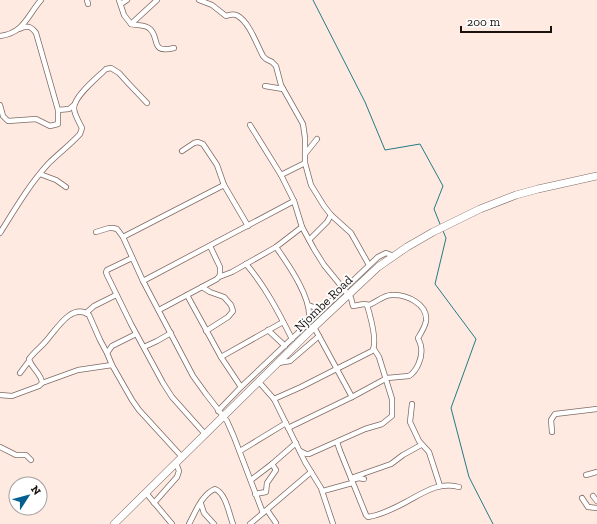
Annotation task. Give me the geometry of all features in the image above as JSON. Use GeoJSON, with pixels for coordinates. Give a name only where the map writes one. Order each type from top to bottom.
{"type":"FeatureCollection","features":[{"type":"Feature","properties":{"kind":"highway","name":"Njombe Road"},"geometry":{"type":"LineString","coordinates":[[114,524],[205,434],[221,413],[259,382],[278,363],[311,325],[346,293],[378,267],[448,223],[480,209],[516,195],[597,176]]}},
{"type":"Feature","properties":{"kind":"street"},"geometry":{"type":"LineString","coordinates":[[127,0],[120,2],[124,15],[131,24],[144,26],[150,29],[153,33],[156,44],[160,48],[174,48]]}},
{"type":"Feature","properties":{"kind":"street"},"geometry":{"type":"LineString","coordinates":[[199,0],[212,5],[226,16],[232,14],[240,17],[251,32],[266,60],[272,62],[276,66],[279,81],[303,124],[305,134],[305,162],[311,185],[331,215],[351,233],[370,265]]}},
{"type":"Feature","properties":{"kind":"street"},"geometry":{"type":"LineString","coordinates":[[19,29],[39,1]]}},
{"type":"Feature","properties":{"kind":"street"},"geometry":{"type":"LineString","coordinates":[[131,24],[155,1]]}},
{"type":"Feature","properties":{"kind":"street"},"geometry":{"type":"LineString","coordinates":[[0,36],[11,34],[27,26],[36,33],[58,110],[58,124],[50,126],[36,119],[6,120],[3,116],[0,104]]}},
{"type":"Feature","properties":{"kind":"street"},"geometry":{"type":"LineString","coordinates":[[58,110],[69,109],[74,105],[85,89],[108,68],[111,68],[119,73],[147,103]]}},
{"type":"Feature","properties":{"kind":"street"},"geometry":{"type":"LineString","coordinates":[[265,86],[283,89]]}},
{"type":"Feature","properties":{"kind":"street"},"geometry":{"type":"LineString","coordinates":[[0,233],[24,194],[40,174],[82,131],[74,105]]}},
{"type":"Feature","properties":{"kind":"street"},"geometry":{"type":"LineString","coordinates":[[240,451],[287,426],[352,397],[385,379],[409,376],[415,371],[418,363],[422,347],[418,338],[426,321],[425,314],[419,303],[400,296],[391,295],[383,297],[371,304],[353,306],[351,298],[324,265],[309,240],[302,227],[294,201],[281,175],[250,125]]}},
{"type":"Feature","properties":{"kind":"street"},"geometry":{"type":"LineString","coordinates":[[305,154],[317,140]]}},
{"type":"Feature","properties":{"kind":"street"},"geometry":{"type":"LineString","coordinates":[[182,151],[194,143],[198,142],[202,144],[217,165],[224,185],[248,226]]}},
{"type":"Feature","properties":{"kind":"street"},"geometry":{"type":"LineString","coordinates":[[281,175],[305,162]]}},
{"type":"Feature","properties":{"kind":"street"},"geometry":{"type":"LineString","coordinates":[[40,174],[56,180],[66,187]]}},
{"type":"Feature","properties":{"kind":"street"},"geometry":{"type":"LineString","coordinates":[[123,237],[224,185]]}},
{"type":"Feature","properties":{"kind":"street"},"geometry":{"type":"LineString","coordinates":[[143,281],[294,201]]}},
{"type":"Feature","properties":{"kind":"street"},"geometry":{"type":"LineString","coordinates":[[309,240],[327,222],[331,215]]}},
{"type":"Feature","properties":{"kind":"street"},"geometry":{"type":"LineString","coordinates":[[159,310],[276,247],[302,227]]}},
{"type":"Feature","properties":{"kind":"street"},"geometry":{"type":"LineString","coordinates":[[96,232],[113,228],[117,229],[123,237],[143,281],[193,376],[221,413],[234,437],[255,494],[265,511],[276,523]]}},
{"type":"Feature","properties":{"kind":"street"},"geometry":{"type":"LineString","coordinates":[[210,246],[220,267],[221,272],[218,277]]}},
{"type":"Feature","properties":{"kind":"street"},"geometry":{"type":"LineString","coordinates":[[276,247],[291,271],[308,305],[311,325],[319,336],[352,397]]}},
{"type":"Feature","properties":{"kind":"street"},"geometry":{"type":"LineString","coordinates":[[221,413],[241,387],[292,339],[311,325],[322,310],[346,293],[370,265],[383,254],[386,253],[394,256]]}},
{"type":"Feature","properties":{"kind":"street"},"geometry":{"type":"LineString","coordinates":[[132,258],[110,268],[106,272],[136,334],[163,383],[172,397],[205,434]]}},
{"type":"Feature","properties":{"kind":"street"},"geometry":{"type":"LineString","coordinates":[[246,264],[258,280],[292,339]]}},
{"type":"Feature","properties":{"kind":"street"},"geometry":{"type":"LineString","coordinates":[[202,287],[210,292],[224,297],[231,305],[233,311],[228,317],[206,331]]}},
{"type":"Feature","properties":{"kind":"street"},"geometry":{"type":"LineString","coordinates":[[86,313],[92,307],[116,295]]}},
{"type":"Feature","properties":{"kind":"street"},"geometry":{"type":"LineString","coordinates":[[187,296],[221,357],[241,387]]}},
{"type":"Feature","properties":{"kind":"street"},"geometry":{"type":"LineString","coordinates":[[308,305],[322,310]]}},
{"type":"Feature","properties":{"kind":"street"},"geometry":{"type":"LineString","coordinates":[[300,451],[308,455],[365,429],[382,424],[391,418],[393,414],[392,401],[379,357],[374,349],[372,325],[367,305]]}},
{"type":"Feature","properties":{"kind":"street"},"geometry":{"type":"LineString","coordinates":[[20,373],[31,357],[67,317],[76,312],[86,313],[91,319],[112,365],[128,393],[140,410],[182,457]]}},
{"type":"Feature","properties":{"kind":"street"},"geometry":{"type":"LineString","coordinates":[[221,357],[283,322]]}},
{"type":"Feature","properties":{"kind":"street"},"geometry":{"type":"LineString","coordinates":[[268,330],[285,346]]}},
{"type":"Feature","properties":{"kind":"street"},"geometry":{"type":"LineString","coordinates":[[144,347],[171,333]]}},
{"type":"Feature","properties":{"kind":"street"},"geometry":{"type":"LineString","coordinates":[[107,353],[112,346],[136,334]]}},
{"type":"Feature","properties":{"kind":"street"},"geometry":{"type":"LineString","coordinates":[[278,363],[290,361],[319,336]]}},
{"type":"Feature","properties":{"kind":"street"},"geometry":{"type":"LineString","coordinates":[[274,399],[364,356],[374,349]]}},
{"type":"Feature","properties":{"kind":"street"},"geometry":{"type":"LineString","coordinates":[[29,361],[42,379],[42,383]]}},
{"type":"Feature","properties":{"kind":"street"},"geometry":{"type":"LineString","coordinates":[[0,395],[12,396],[78,370],[112,365]]}},
{"type":"Feature","properties":{"kind":"street"},"geometry":{"type":"LineString","coordinates":[[259,382],[274,399],[311,472],[323,491],[333,524]]}},
{"type":"Feature","properties":{"kind":"street"},"geometry":{"type":"LineString","coordinates":[[412,404],[410,422],[422,445],[429,452],[436,478],[440,486]]}},
{"type":"Feature","properties":{"kind":"street"},"geometry":{"type":"LineString","coordinates":[[552,432],[550,420],[554,414],[597,409]]}},
{"type":"Feature","properties":{"kind":"street"},"geometry":{"type":"LineString","coordinates":[[337,442],[368,517],[397,507],[440,486],[449,485],[458,487]]}},
{"type":"Feature","properties":{"kind":"street"},"geometry":{"type":"LineString","coordinates":[[251,480],[296,443]]}},
{"type":"Feature","properties":{"kind":"street"},"geometry":{"type":"LineString","coordinates":[[323,491],[352,481],[391,464],[403,455],[422,445]]}},
{"type":"Feature","properties":{"kind":"street"},"geometry":{"type":"LineString","coordinates":[[0,447],[16,455],[26,455],[31,460]]}},
{"type":"Feature","properties":{"kind":"street"},"geometry":{"type":"LineString","coordinates":[[154,503],[177,477],[179,471],[176,464]]}},
{"type":"Feature","properties":{"kind":"street"},"geometry":{"type":"LineString","coordinates":[[255,494],[266,492],[267,483],[276,470],[272,464]]}},
{"type":"Feature","properties":{"kind":"street"},"geometry":{"type":"LineString","coordinates":[[250,524],[311,472]]}},
{"type":"Feature","properties":{"kind":"street"},"geometry":{"type":"LineString","coordinates":[[586,475],[597,472]]}},
{"type":"Feature","properties":{"kind":"street"},"geometry":{"type":"LineString","coordinates":[[352,481],[358,478],[364,479]]}},
{"type":"Feature","properties":{"kind":"street"},"geometry":{"type":"LineString","coordinates":[[189,524],[200,504],[213,489],[217,489],[223,497],[233,524]]}},
{"type":"Feature","properties":{"kind":"street"},"geometry":{"type":"LineString","coordinates":[[146,493],[172,524]]}},
{"type":"Feature","properties":{"kind":"street"},"geometry":{"type":"LineString","coordinates":[[593,496],[597,501]]}},
{"type":"Feature","properties":{"kind":"street"},"geometry":{"type":"LineString","coordinates":[[582,498],[588,507],[597,508]]}},
{"type":"Feature","properties":{"kind":"street"},"geometry":{"type":"LineString","coordinates":[[200,504],[204,513],[214,524]]}},
{"type":"Feature","properties":{"kind":"waterway"},"geometry":{"type":"LineString","coordinates":[[313,0],[365,102],[385,150],[420,144],[443,186],[434,209],[440,224]]}},
{"type":"Feature","properties":{"kind":"waterway"},"geometry":{"type":"LineString","coordinates":[[443,231],[446,238],[435,284],[476,339],[451,408],[469,477],[493,524]]}}]}
